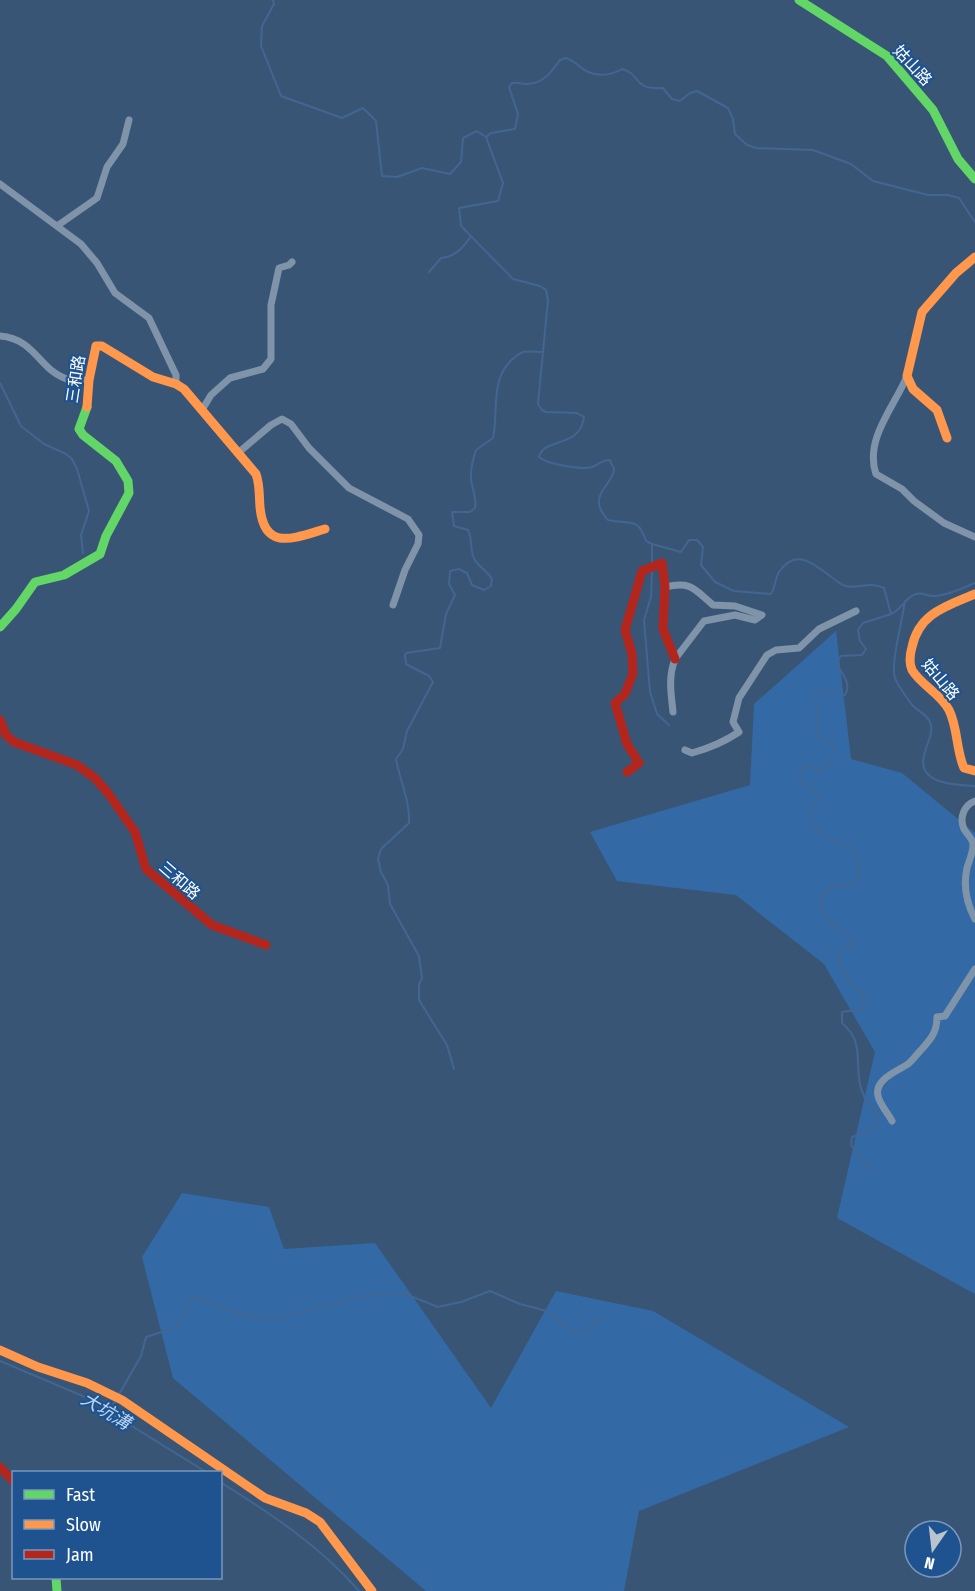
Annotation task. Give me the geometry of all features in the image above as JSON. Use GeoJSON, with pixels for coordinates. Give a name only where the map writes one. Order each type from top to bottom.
{"type":"FeatureCollection","features":[{"type":"Feature","properties":{"kind":"street","name":"姑山路"},"geometry":{"type":"LineString","coordinates":[[799,0],[888,56],[933,110],[958,159],[975,179]]}},
{"type":"Feature","properties":{"kind":"street"},"geometry":{"type":"LineString","coordinates":[[57,226],[97,198],[107,167],[123,144],[129,120]]}},
{"type":"Feature","properties":{"kind":"street"},"geometry":{"type":"LineString","coordinates":[[0,184],[81,244],[97,263],[115,293],[149,318],[176,375],[176,384]]}},
{"type":"Feature","properties":{"kind":"street"},"geometry":{"type":"LineString","coordinates":[[975,257],[956,273],[922,312],[914,336],[907,376],[882,425],[874,445],[872,463],[876,474],[902,489],[928,512],[944,523],[975,537]]}},
{"type":"Feature","properties":{"kind":"street"},"geometry":{"type":"LineString","coordinates":[[202,410],[211,395],[230,378],[263,369],[271,359],[271,305],[277,276],[279,268],[290,265],[292,262]]}},
{"type":"Feature","properties":{"kind":"street"},"geometry":{"type":"LineString","coordinates":[[0,336],[12,337],[25,343],[55,373],[71,380],[89,380]]}},
{"type":"Feature","properties":{"kind":"street","name":"三和路"},"geometry":{"type":"LineString","coordinates":[[0,627],[35,582],[74,571],[100,554],[106,536],[129,493],[128,481],[116,461],[83,435],[79,429],[88,405],[89,380],[96,346],[102,346],[153,377],[184,389],[256,474],[260,483],[260,508],[267,534],[280,540],[325,529]]}},
{"type":"Feature","properties":{"kind":"street"},"geometry":{"type":"LineString","coordinates":[[907,376],[913,389],[937,410],[946,438]]}},
{"type":"Feature","properties":{"kind":"street"},"geometry":{"type":"LineString","coordinates":[[238,453],[271,425],[282,419],[291,424],[309,448],[349,488],[408,519],[419,535],[393,605]]}},
{"type":"Feature","properties":{"kind":"street"},"geometry":{"type":"LineString","coordinates":[[627,772],[639,763],[627,744],[615,703],[625,694],[633,673],[632,654],[625,630],[642,571],[662,563],[665,587],[663,628],[675,659]]}},
{"type":"Feature","properties":{"kind":"street"},"geometry":{"type":"LineString","coordinates":[[665,587],[694,586],[713,605],[735,606],[762,615],[755,620],[735,615],[704,621],[675,659],[670,676],[673,712]]}},
{"type":"Feature","properties":{"kind":"street","name":"姑山路"},"geometry":{"type":"LineString","coordinates":[[975,594],[925,618],[908,655],[913,671],[949,708],[959,760],[964,768],[975,771]]}},
{"type":"Feature","properties":{"kind":"street"},"geometry":{"type":"LineString","coordinates":[[686,750],[692,753],[709,749],[739,732],[733,722],[739,698],[767,655],[780,649],[799,648],[819,629],[856,611]]}},
{"type":"Feature","properties":{"kind":"street","name":"三和路"},"geometry":{"type":"LineString","coordinates":[[0,720],[6,735],[14,742],[77,765],[95,778],[135,832],[146,869],[203,919],[233,934],[266,945]]}},
{"type":"Feature","properties":{"kind":"street"},"geometry":{"type":"LineString","coordinates":[[975,801],[965,808],[963,827],[973,841],[974,848],[967,869],[966,899],[975,919]]}},
{"type":"Feature","properties":{"kind":"street"},"geometry":{"type":"LineString","coordinates":[[892,1121],[878,1098],[881,1084],[891,1072],[910,1063],[929,1042],[937,1027],[937,1017],[945,1016],[975,969]]}},
{"type":"Feature","properties":{"kind":"street"},"geometry":{"type":"LineString","coordinates":[[0,1350],[38,1367],[87,1383],[122,1400],[265,1498],[306,1513],[320,1522],[372,1591]]}},
{"type":"Feature","properties":{"kind":"street"},"geometry":{"type":"LineString","coordinates":[[0,1467],[12,1480]]}},
{"type":"Feature","properties":{"kind":"shaded area"},"geometry":{"type":"Polygon","coordinates":[[[836,631],[851,759],[902,773],[975,833],[975,1294],[837,1218],[875,1052],[824,964],[736,895],[617,881],[590,832],[750,785],[754,704],[836,631]]]}},
{"type":"Feature","properties":{"kind":"shaded area"},"geometry":{"type":"Polygon","coordinates":[[[182,1193],[269,1207],[284,1249],[375,1243],[491,1408],[556,1291],[653,1311],[849,1427],[639,1511],[624,1591],[426,1591],[173,1378],[142,1257],[182,1193]]]}},
{"type":"Feature","properties":{"kind":"waterway"},"geometry":{"type":"LineString","coordinates":[[273,0],[274,4],[262,26],[261,46],[281,96],[342,118],[363,108],[376,121],[382,176],[397,177],[422,168],[450,174],[461,162],[463,138],[477,131],[486,137],[503,183],[498,201],[459,208],[461,226],[513,279],[540,286],[546,290],[548,300],[538,404],[546,412],[577,413],[584,417],[576,434],[548,447],[539,457],[556,464],[580,468],[592,467],[610,460],[614,468],[613,474],[602,491],[599,503],[601,511],[608,520],[632,523],[640,528],[646,541],[681,552],[689,540],[697,540],[703,547],[701,565],[715,582],[734,591],[771,594],[779,572],[787,563],[795,560],[812,563],[848,587],[873,585],[884,588],[891,614],[863,623],[858,630],[860,641],[866,649],[862,655],[841,656],[836,663],[847,683],[845,695],[821,691],[815,698],[818,715],[816,729],[819,736],[833,745],[832,756],[822,772],[808,765],[803,768],[799,778],[802,783],[819,795],[810,808],[814,826],[824,836],[854,849],[857,861],[857,882],[830,887],[824,894],[820,909],[828,921],[854,939],[852,946],[841,951],[838,957],[846,976],[862,993],[865,1003],[861,1009],[842,1012],[842,1023],[849,1030],[856,1044],[863,1093],[878,1116],[875,1129],[852,1137],[851,1145],[866,1162],[870,1172]]}},
{"type":"Feature","properties":{"kind":"waterway"},"geometry":{"type":"LineString","coordinates":[[486,137],[491,133],[515,129],[518,114],[509,87],[512,83],[538,82],[547,76],[560,60],[566,58],[588,72],[601,75],[622,69],[628,71],[646,87],[663,88],[672,99],[680,101],[690,93],[697,91],[728,108],[733,119],[735,134],[747,145],[756,148],[813,150],[851,164],[873,181],[928,195],[948,195],[959,198],[975,222]]}},
{"type":"Feature","properties":{"kind":"waterway"},"geometry":{"type":"LineString","coordinates":[[429,272],[441,258],[458,251],[471,236]]}},
{"type":"Feature","properties":{"kind":"waterway"},"geometry":{"type":"LineString","coordinates":[[454,1069],[447,1045],[419,1000],[419,984],[422,978],[419,956],[390,904],[388,885],[381,872],[378,859],[381,849],[409,823],[406,798],[396,759],[403,749],[407,731],[433,682],[429,676],[406,664],[405,655],[440,648],[446,614],[455,595],[449,584],[450,571],[459,569],[467,573],[472,585],[484,590],[491,586],[492,579],[473,556],[468,530],[454,526],[452,512],[470,512],[475,508],[471,479],[472,464],[476,450],[493,438],[501,374],[507,365],[522,352],[542,352]]}},
{"type":"Feature","properties":{"kind":"waterway"},"geometry":{"type":"LineString","coordinates":[[0,383],[21,426],[44,444],[66,454],[72,459],[77,469],[89,511],[81,535],[83,553]]}},
{"type":"Feature","properties":{"kind":"waterway"},"geometry":{"type":"LineString","coordinates":[[652,544],[652,565]]}},
{"type":"Feature","properties":{"kind":"waterway"},"geometry":{"type":"LineString","coordinates":[[652,570],[651,597],[644,620],[650,692],[657,714],[669,725]]}},
{"type":"Feature","properties":{"kind":"waterway"},"geometry":{"type":"LineString","coordinates":[[891,614],[916,594],[939,596],[975,583]]}},
{"type":"Feature","properties":{"kind":"waterway"},"geometry":{"type":"LineString","coordinates":[[905,601],[895,653],[894,672],[896,681],[912,705],[930,721],[931,736],[923,763],[925,771],[938,781],[975,786]]}},
{"type":"Feature","properties":{"kind":"waterway"},"geometry":{"type":"LineString","coordinates":[[118,1396],[141,1356],[146,1337],[177,1327],[193,1297],[245,1315],[277,1318],[372,1294],[403,1293],[438,1307],[461,1302],[490,1291],[520,1304],[547,1311],[564,1326],[583,1335],[603,1316]]}},
{"type":"Feature","properties":{"kind":"waterway","name":"大坑溝"},"geometry":{"type":"LineString","coordinates":[[0,1361],[85,1397],[204,1471]]}},
{"type":"Feature","properties":{"kind":"waterway"},"geometry":{"type":"LineString","coordinates":[[109,1411],[115,1401]]}},
{"type":"Feature","properties":{"kind":"waterway","name":"大坑溝"},"geometry":{"type":"LineString","coordinates":[[222,1483],[276,1518],[311,1545],[359,1591]]}},
{"type":"Feature","properties":{"kind":"traffic: fast"},"geometry":{"type":"LineString","coordinates":[[799,0],[887,56],[933,110],[958,159],[975,179]]}},
{"type":"Feature","properties":{"kind":"traffic: fast"},"geometry":{"type":"LineString","coordinates":[[0,627],[35,582],[64,575],[100,554],[106,536],[129,493],[128,481],[116,461],[83,435],[79,429],[87,407]]}},
{"type":"Feature","properties":{"kind":"traffic: fast"},"geometry":{"type":"LineString","coordinates":[[56,1579],[57,1591]]}},
{"type":"Feature","properties":{"kind":"traffic: slow"},"geometry":{"type":"LineString","coordinates":[[947,438],[937,410],[913,389],[907,376],[922,312],[956,273],[975,257]]}},
{"type":"Feature","properties":{"kind":"traffic: slow"},"geometry":{"type":"LineString","coordinates":[[87,407],[89,380],[96,346],[102,346],[153,377],[184,389],[256,474],[260,507],[267,531],[274,536],[292,538],[325,529]]}},
{"type":"Feature","properties":{"kind":"traffic: slow"},"geometry":{"type":"LineString","coordinates":[[975,594],[945,607],[928,618],[916,635],[910,658],[912,670],[949,710],[964,768],[975,771]]}},
{"type":"Feature","properties":{"kind":"traffic: slow"},"geometry":{"type":"LineString","coordinates":[[0,1350],[38,1367],[87,1383],[122,1400],[265,1498],[306,1513],[320,1522],[372,1591]]}},
{"type":"Feature","properties":{"kind":"traffic: jam"},"geometry":{"type":"LineString","coordinates":[[627,772],[639,763],[627,744],[615,703],[625,694],[633,673],[632,654],[625,630],[642,571],[662,563],[665,587],[663,629],[675,659]]}},
{"type":"Feature","properties":{"kind":"traffic: jam"},"geometry":{"type":"LineString","coordinates":[[0,720],[6,735],[14,742],[77,765],[95,778],[135,832],[146,869],[212,925],[266,945]]}},
{"type":"Feature","properties":{"kind":"traffic: jam"},"geometry":{"type":"LineString","coordinates":[[0,1467],[12,1480]]}}]}
